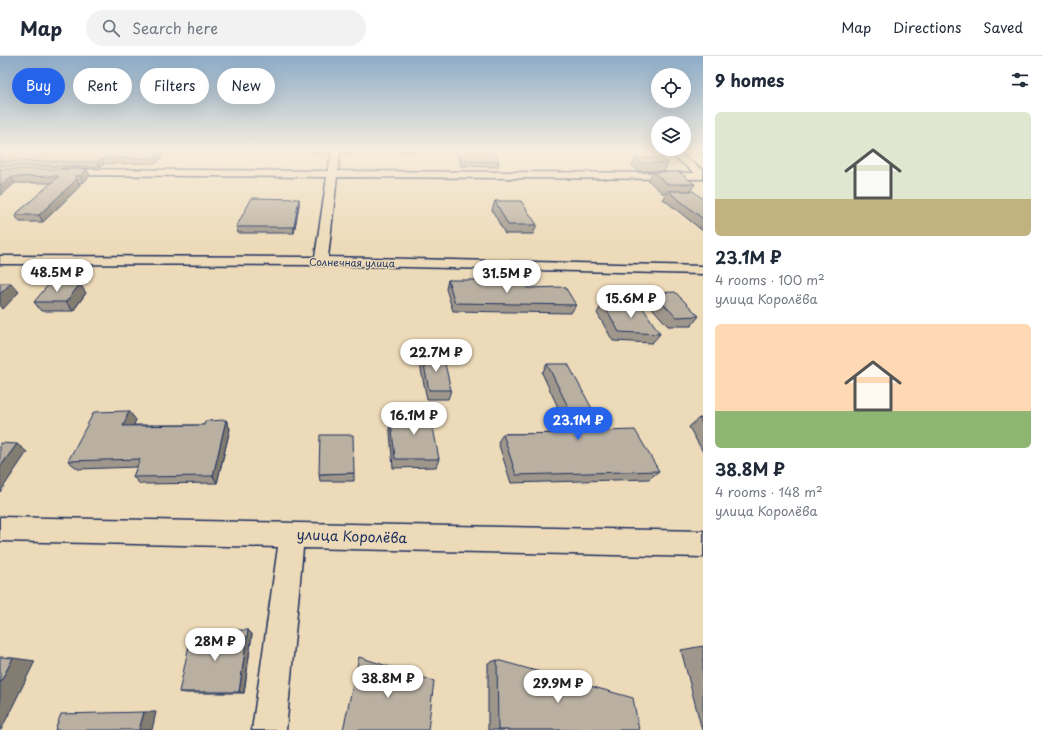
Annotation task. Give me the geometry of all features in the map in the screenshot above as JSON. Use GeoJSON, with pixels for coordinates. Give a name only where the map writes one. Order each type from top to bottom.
{"type":"FeatureCollection","features":[{"type":"Feature","properties":{"kind":"street"},"geometry":{"type":"LineString","coordinates":[[321,261],[332,181]]}},
{"type":"Feature","properties":{"kind":"street","name":"Солнечная улица"},"geometry":{"type":"LineString","coordinates":[[0,260],[321,261],[703,270]]}},
{"type":"Feature","properties":{"kind":"street","name":"улица Королёва"},"geometry":{"type":"LineString","coordinates":[[0,529],[292,534],[703,544]]}},
{"type":"Feature","properties":{"kind":"street"},"geometry":{"type":"LineString","coordinates":[[269,730],[292,534]]}},
{"type":"Feature","properties":{"kind":"building"},"geometry":{"type":"Polygon","coordinates":[[[53,181],[74,181],[39,215],[15,215],[53,181]]]}},
{"type":"Feature","properties":{"kind":"building"},"geometry":{"type":"Polygon","coordinates":[[[664,181],[692,181],[695,184],[667,184],[664,181]]]}},
{"type":"Feature","properties":{"kind":"building"},"geometry":{"type":"Polygon","coordinates":[[[668,191],[693,191],[703,199],[703,219],[668,191]]]}},
{"type":"Feature","properties":{"kind":"building"},"geometry":{"type":"Polygon","coordinates":[[[252,198],[299,199],[294,227],[236,227],[252,198]]]}},
{"type":"Feature","properties":{"kind":"building"},"geometry":{"type":"Polygon","coordinates":[[[495,201],[521,201],[537,225],[508,225],[495,201]]]}},
{"type":"Feature","properties":{"kind":"building"},"geometry":{"type":"Polygon","coordinates":[[[448,280],[482,280],[484,284],[526,284],[527,288],[565,287],[576,305],[455,303],[448,280]]]}},
{"type":"Feature","properties":{"kind":"building"},"geometry":{"type":"Polygon","coordinates":[[[0,283],[11,283],[0,294],[0,283]]]}},
{"type":"Feature","properties":{"kind":"building"},"geometry":{"type":"Polygon","coordinates":[[[49,284],[80,284],[66,302],[34,302],[49,284]]]}},
{"type":"Feature","properties":{"kind":"building"},"geometry":{"type":"Polygon","coordinates":[[[675,292],[699,316],[676,317],[653,293],[675,292]]]}},
{"type":"Feature","properties":{"kind":"building"},"geometry":{"type":"Polygon","coordinates":[[[603,303],[641,305],[660,334],[619,332],[603,303]]]}},
{"type":"Feature","properties":{"kind":"building"},"geometry":{"type":"Polygon","coordinates":[[[443,355],[451,390],[429,390],[422,356],[443,355]]]}},
{"type":"Feature","properties":{"kind":"building"},"geometry":{"type":"Polygon","coordinates":[[[547,364],[568,364],[604,431],[635,430],[659,471],[516,475],[503,434],[581,433],[547,364]]]}},
{"type":"Feature","properties":{"kind":"building"},"geometry":{"type":"Polygon","coordinates":[[[129,411],[123,426],[204,425],[205,421],[226,420],[213,476],[133,477],[140,459],[68,461],[94,412],[129,411]]]}},
{"type":"Feature","properties":{"kind":"building"},"geometry":{"type":"Polygon","coordinates":[[[390,412],[430,412],[439,459],[395,459],[390,412]]]}},
{"type":"Feature","properties":{"kind":"building"},"geometry":{"type":"Polygon","coordinates":[[[699,418],[703,419],[703,425],[699,418]]]}},
{"type":"Feature","properties":{"kind":"building"},"geometry":{"type":"Polygon","coordinates":[[[320,435],[353,435],[354,473],[319,474],[320,435]]]}},
{"type":"Feature","properties":{"kind":"building"},"geometry":{"type":"Polygon","coordinates":[[[0,443],[17,444],[0,467],[0,443]]]}},
{"type":"Feature","properties":{"kind":"building"},"geometry":{"type":"Polygon","coordinates":[[[248,630],[239,692],[179,692],[192,631],[248,630]]]}},
{"type":"Feature","properties":{"kind":"building"},"geometry":{"type":"Polygon","coordinates":[[[0,657],[13,658],[0,683],[0,657]]]}},
{"type":"Feature","properties":{"kind":"building"},"geometry":{"type":"Polygon","coordinates":[[[359,657],[434,681],[428,730],[343,730],[359,657]]]}},
{"type":"Feature","properties":{"kind":"building"},"geometry":{"type":"Polygon","coordinates":[[[497,660],[633,698],[639,730],[498,730],[497,660]]]}},
{"type":"Feature","properties":{"kind":"building"},"geometry":{"type":"Polygon","coordinates":[[[144,712],[139,730],[55,730],[61,714],[144,712]]]}}]}
